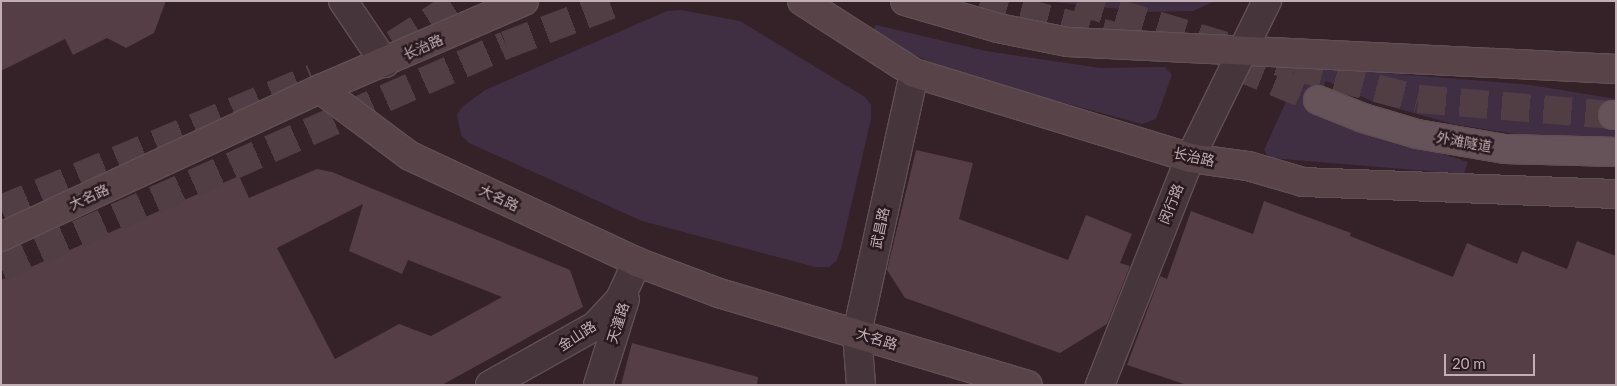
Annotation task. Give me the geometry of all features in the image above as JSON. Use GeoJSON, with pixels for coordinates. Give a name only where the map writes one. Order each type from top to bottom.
{"type":"FeatureCollection","features":[{"type":"Feature","properties":{"kind":"main road","name":"长治路"},"geometry":{"type":"LineString","coordinates":[[320,89],[385,63],[524,1]]}},
{"type":"Feature","properties":{"kind":"main road","name":"长治路"},"geometry":{"type":"LineString","coordinates":[[802,1],[914,73],[1190,158],[1248,166],[1303,182],[1616,194]]}},
{"type":"Feature","properties":{"kind":"main road"},"geometry":{"type":"LineString","coordinates":[[907,2],[998,28],[1068,42],[1244,49],[1616,69]]}},
{"type":"Feature","properties":{"kind":"main road","name":"大名路"},"geometry":{"type":"LineString","coordinates":[[1,238],[320,89],[410,156],[637,262],[719,293],[1028,385]]}},
{"type":"Feature","properties":{"kind":"main road","name":"外滩隧道"},"geometry":{"type":"LineString","coordinates":[[1318,100],[1363,118],[1426,136],[1504,149],[1616,152]]}},
{"type":"Feature","properties":{"kind":"street"},"geometry":{"type":"LineString","coordinates":[[343,1],[385,63]]}},
{"type":"Feature","properties":{"kind":"street","name":"闵行路"},"geometry":{"type":"LineString","coordinates":[[1100,385],[1190,158],[1267,1]]}},
{"type":"Feature","properties":{"kind":"street","name":"武昌路"},"geometry":{"type":"LineString","coordinates":[[861,385],[857,333],[914,73]]}},
{"type":"Feature","properties":{"kind":"street","name":"金山路"},"geometry":{"type":"LineString","coordinates":[[490,385],[595,326],[620,299],[637,262]]}},
{"type":"Feature","properties":{"kind":"street","name":"天潼路"},"geometry":{"type":"LineString","coordinates":[[598,385],[637,262]]}},
{"type":"Feature","properties":{"kind":"shaded area"},"geometry":{"type":"Polygon","coordinates":[[[1043,1],[1215,1],[1193,11],[1149,12],[1043,1]]]}},
{"type":"Feature","properties":{"kind":"shaded area"},"geometry":{"type":"Polygon","coordinates":[[[681,10],[740,21],[865,97],[871,105],[871,119],[842,245],[837,260],[829,267],[815,267],[642,221],[469,143],[461,135],[457,115],[462,107],[485,90],[667,11],[681,10]]]}},
{"type":"Feature","properties":{"kind":"shaded area"},"geometry":{"type":"Polygon","coordinates":[[[876,25],[986,51],[1100,68],[1165,67],[1172,75],[1156,119],[1142,124],[954,73],[887,42],[871,31],[876,25]]]}},
{"type":"Feature","properties":{"kind":"shaded area"},"geometry":{"type":"Polygon","coordinates":[[[1312,67],[1531,85],[1616,99],[1616,140],[1528,136],[1453,124],[1374,102],[1326,81],[1311,112],[1468,162],[1464,174],[1269,158],[1264,150],[1298,75],[1312,67]]]}},
{"type":"Feature","properties":{"kind":"building"},"geometry":{"type":"Polygon","coordinates":[[[1,1],[166,1],[154,33],[126,48],[107,38],[73,55],[65,39],[1,71],[1,1]]]}},
{"type":"Feature","properties":{"kind":"building"},"geometry":{"type":"Polygon","coordinates":[[[916,150],[973,163],[959,219],[1068,260],[1086,215],[1132,234],[1120,263],[1130,266],[1107,324],[1060,353],[905,298],[887,270],[916,150]]]}},
{"type":"Feature","properties":{"kind":"building"},"geometry":{"type":"Polygon","coordinates":[[[317,169],[332,172],[570,270],[583,307],[442,385],[1,385],[1,280],[239,176],[249,198],[317,169]],[[363,204],[277,248],[335,359],[399,324],[431,336],[502,297],[408,260],[402,274],[349,251],[363,204]]]}},
{"type":"Feature","properties":{"kind":"building"},"geometry":{"type":"Polygon","coordinates":[[[1264,201],[1351,233],[1350,236],[1453,277],[1467,243],[1517,264],[1522,251],[1567,269],[1577,241],[1616,256],[1616,385],[1187,385],[1127,365],[1160,276],[1167,279],[1191,211],[1253,234],[1264,201]]]}},
{"type":"Feature","properties":{"kind":"building"},"geometry":{"type":"Polygon","coordinates":[[[632,343],[758,377],[757,385],[621,385],[632,343]]]}},
{"type":"Feature","properties":{"kind":"tunnel"},"geometry":{"type":"LineString","coordinates":[[394,44],[461,1]]}},
{"type":"Feature","properties":{"kind":"tunnel"},"geometry":{"type":"LineString","coordinates":[[1,268],[506,45],[622,1]]}},
{"type":"Feature","properties":{"kind":"tunnel"},"geometry":{"type":"LineString","coordinates":[[980,1],[1122,38]]}},
{"type":"Feature","properties":{"kind":"tunnel"},"geometry":{"type":"LineString","coordinates":[[1077,1],[1295,67],[1418,99],[1613,115]]}},
{"type":"Feature","properties":{"kind":"tunnel"},"geometry":{"type":"LineString","coordinates":[[1236,66],[1318,100]]}},
{"type":"Feature","properties":{"kind":"tunnel"},"geometry":{"type":"LineString","coordinates":[[1,209],[313,78]]}}]}
